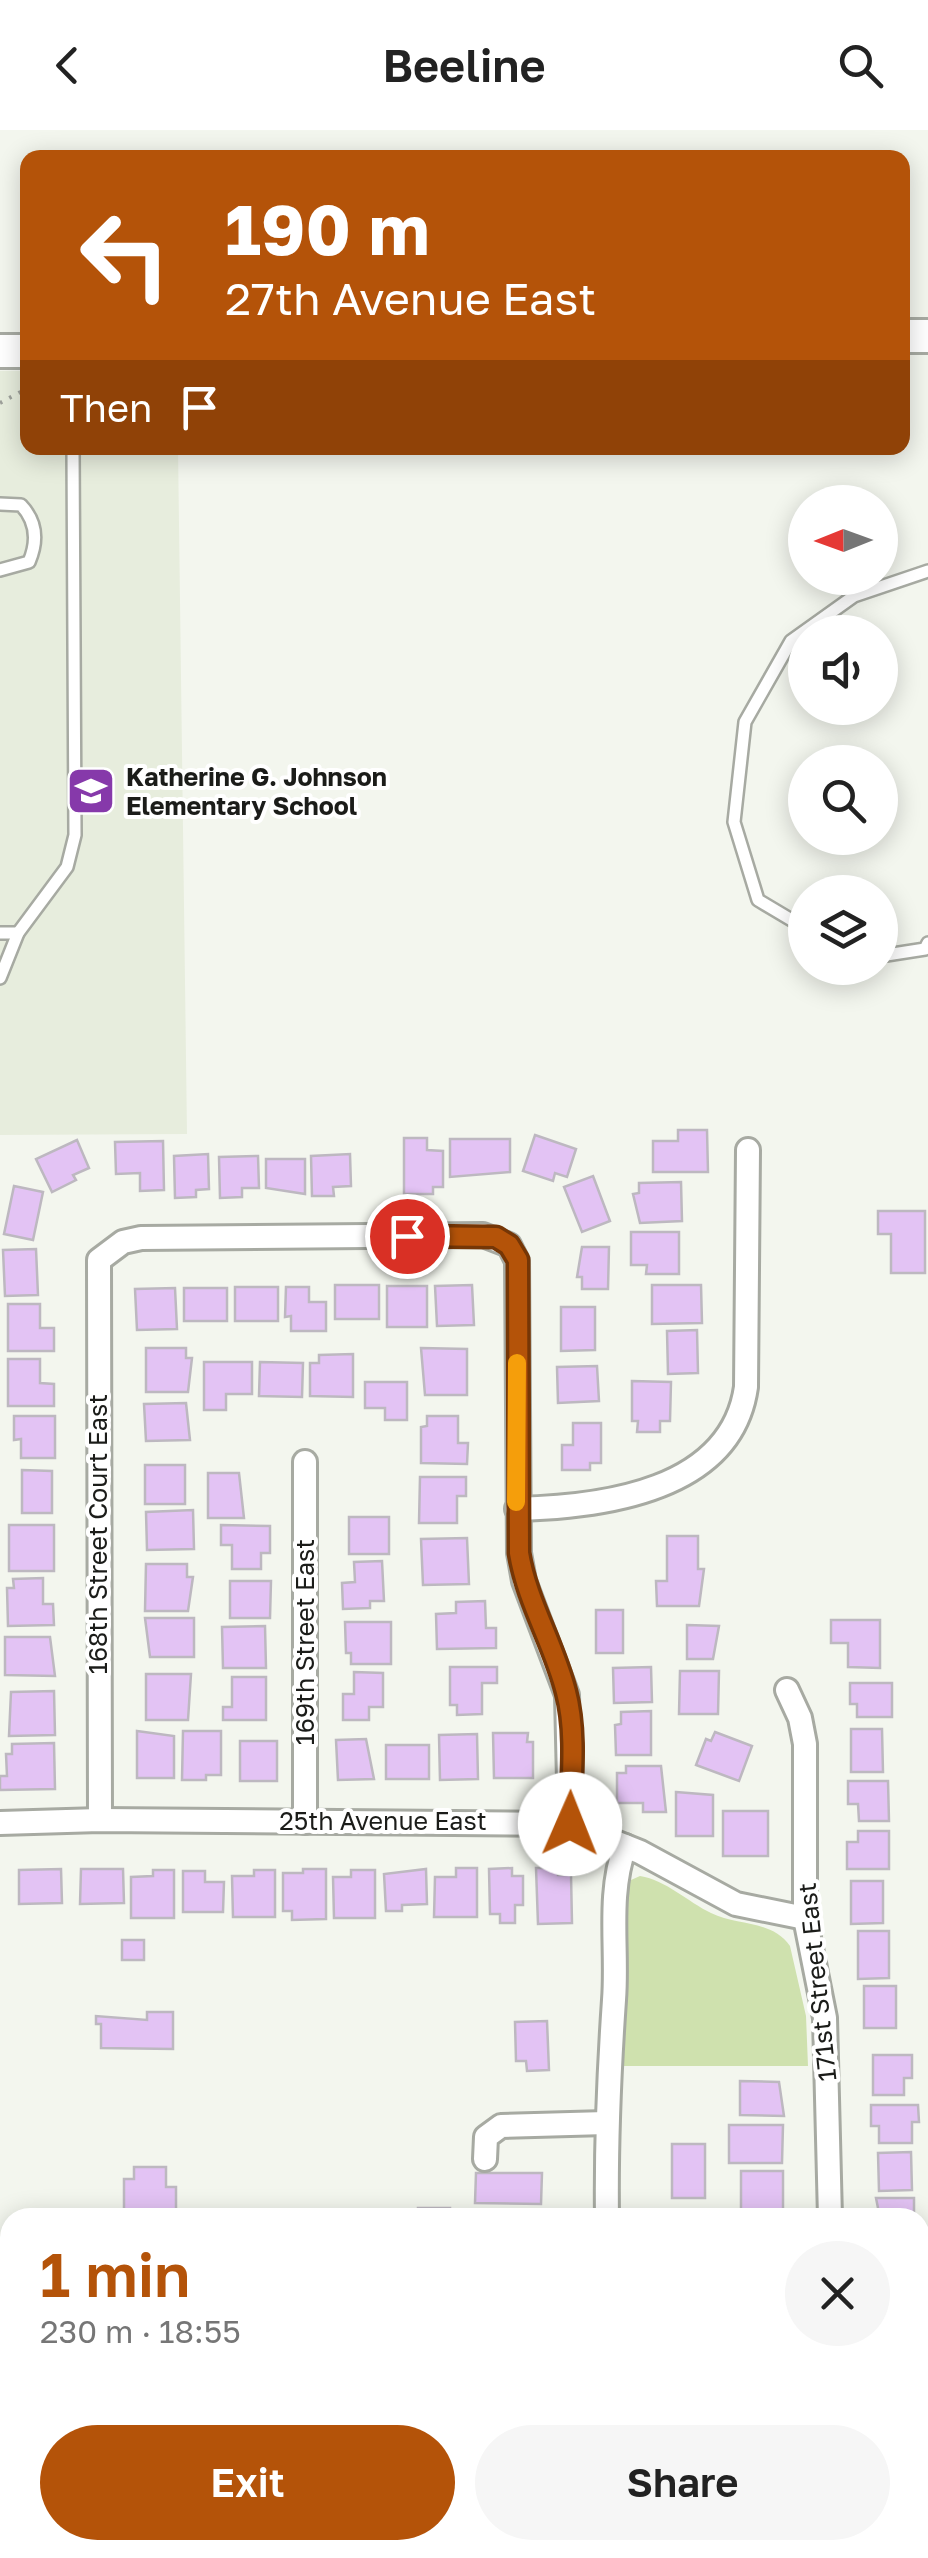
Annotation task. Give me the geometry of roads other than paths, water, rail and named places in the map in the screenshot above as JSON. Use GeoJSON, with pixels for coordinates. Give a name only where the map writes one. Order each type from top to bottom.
{"type":"FeatureCollection","features":[{"type":"Feature","properties":{"kind":"street"},"geometry":{"type":"LineString","coordinates":[[570,1824],[567,1695],[548,1636],[524,1581],[517,1509],[592,1506],[639,1494],[703,1459],[735,1424],[746,1387],[748,1150]]}},
{"type":"Feature","properties":{"kind":"street","name":"168th Street Court East"},"geometry":{"type":"LineString","coordinates":[[100,1820],[96,1276],[100,1260],[108,1252],[122,1242],[140,1238],[483,1234],[509,1245],[518,1260],[517,1509]]}},
{"type":"Feature","properties":{"kind":"street","name":"169th Street East"},"geometry":{"type":"LineString","coordinates":[[305,1462],[305,1822]]}},
{"type":"Feature","properties":{"kind":"street","name":"171st Street East"},"geometry":{"type":"LineString","coordinates":[[787,1690],[806,1744],[806,1918],[825,2018],[830,2208]]}},
{"type":"Feature","properties":{"kind":"street","name":"25th Avenue East"},"geometry":{"type":"LineString","coordinates":[[0,1823],[100,1820],[570,1824],[625,1846],[736,1904],[806,1918]]}},
{"type":"Feature","properties":{"kind":"street"},"geometry":{"type":"LineString","coordinates":[[606,2208],[616,1881],[625,1846]]}},
{"type":"Feature","properties":{"kind":"street"},"geometry":{"type":"LineString","coordinates":[[486,2159],[486,2138],[501,2126],[606,2124]]}},
{"type":"Feature","properties":{"kind":"lane"},"geometry":{"type":"LineString","coordinates":[[0,978],[18,934],[67,867],[75,835],[74,455]]}},
{"type":"Feature","properties":{"kind":"lane"},"geometry":{"type":"LineString","coordinates":[[0,504],[21,505],[32,519],[35,531],[29,562],[0,570]]}},
{"type":"Feature","properties":{"kind":"lane"},"geometry":{"type":"LineString","coordinates":[[788,918],[758,900],[734,822],[745,722],[791,640],[854,596],[928,571]]}},
{"type":"Feature","properties":{"kind":"lane"},"geometry":{"type":"LineString","coordinates":[[0,933],[18,934]]}},
{"type":"Feature","properties":{"kind":"lane"},"geometry":{"type":"LineString","coordinates":[[898,953],[925,949],[928,943]]}},
{"type":"Feature","properties":{"kind":"place","name":"Katherine G. Johnson Elementary School"},"geometry":{"type":"Point","coordinates":[91,791]}}]}
